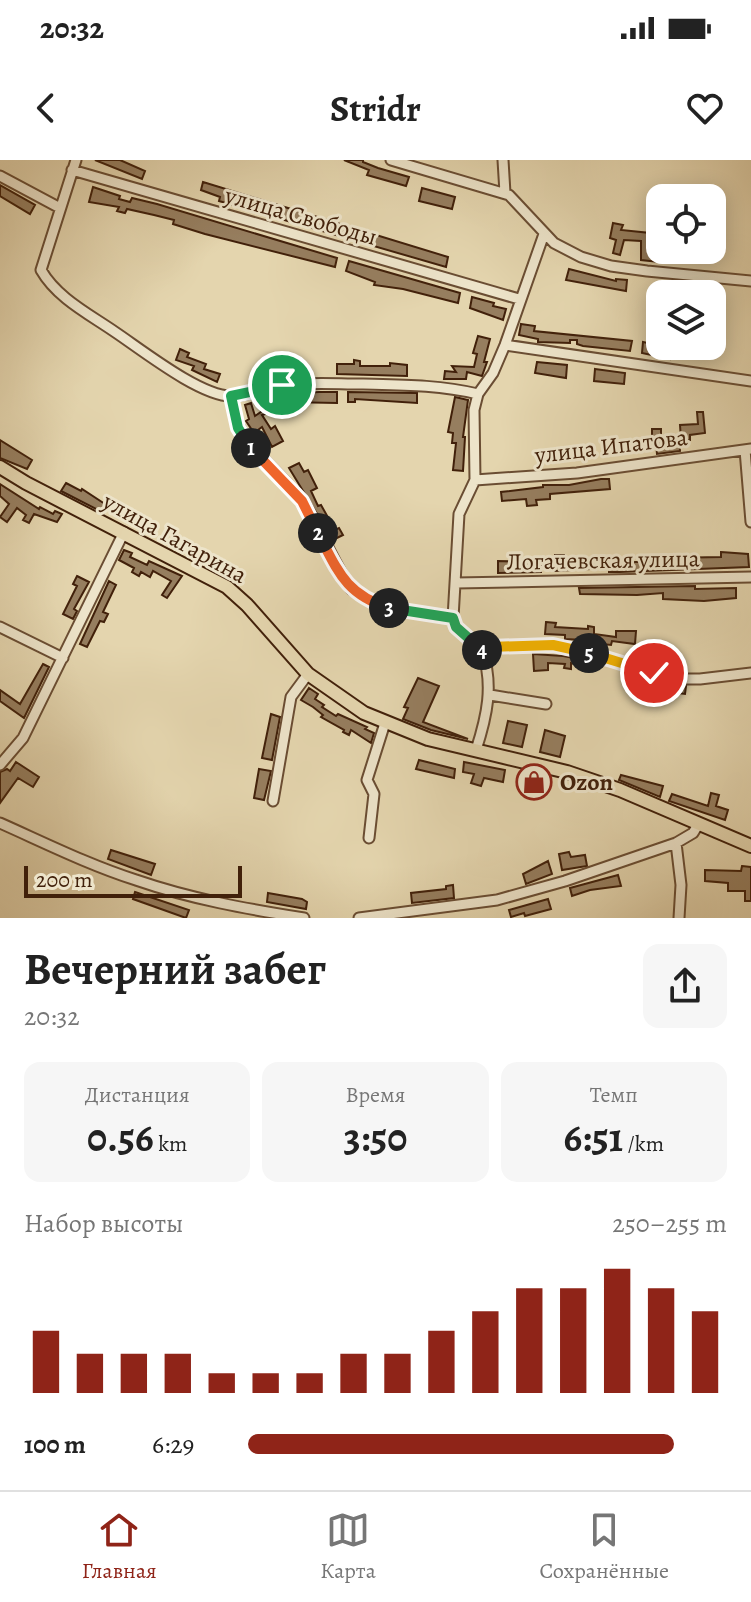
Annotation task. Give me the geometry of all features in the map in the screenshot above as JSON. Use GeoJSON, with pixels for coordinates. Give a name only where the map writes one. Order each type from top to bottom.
{"type":"FeatureCollection","features":[{"type":"Feature","properties":{"kind":"main road","name":"улица Гагарина"},"geometry":{"type":"LineString","coordinates":[[0,467],[227,587],[308,674],[364,713],[428,739],[567,772],[620,790],[751,846]]}},
{"type":"Feature","properties":{"kind":"street"},"geometry":{"type":"LineString","coordinates":[[391,160],[505,193],[554,243],[581,257],[611,266],[751,281]]}},
{"type":"Feature","properties":{"kind":"street"},"geometry":{"type":"LineString","coordinates":[[503,160],[505,193]]}},
{"type":"Feature","properties":{"kind":"street"},"geometry":{"type":"LineString","coordinates":[[74,165],[41,270],[48,283],[197,386],[231,396],[282,385],[320,384],[427,385],[459,388],[478,394]]}},
{"type":"Feature","properties":{"kind":"street","name":"улица Свободы"},"geometry":{"type":"LineString","coordinates":[[74,165],[519,299]]}},
{"type":"Feature","properties":{"kind":"street"},"geometry":{"type":"LineString","coordinates":[[0,176],[60,208]]}},
{"type":"Feature","properties":{"kind":"street"},"geometry":{"type":"LineString","coordinates":[[476,750],[490,695],[482,650],[456,627],[453,618],[459,514],[475,480],[474,410],[478,394],[493,373],[505,345],[544,234]]}},
{"type":"Feature","properties":{"kind":"street"},"geometry":{"type":"LineString","coordinates":[[505,345],[751,381]]}},
{"type":"Feature","properties":{"kind":"street"},"geometry":{"type":"LineString","coordinates":[[231,396],[238,428],[248,444],[302,501],[351,589],[363,598],[391,609],[453,618]]}},
{"type":"Feature","properties":{"kind":"street"},"geometry":{"type":"LineString","coordinates":[[748,449],[751,522]]}},
{"type":"Feature","properties":{"kind":"street","name":"улица Ипатова"},"geometry":{"type":"LineString","coordinates":[[475,480],[577,473],[748,449]]}},
{"type":"Feature","properties":{"kind":"street"},"geometry":{"type":"LineString","coordinates":[[0,765],[23,738],[124,532]]}},
{"type":"Feature","properties":{"kind":"street","name":"Логачевская улица"},"geometry":{"type":"LineString","coordinates":[[456,583],[751,577]]}},
{"type":"Feature","properties":{"kind":"street"},"geometry":{"type":"LineString","coordinates":[[0,627],[63,658]]}},
{"type":"Feature","properties":{"kind":"street"},"geometry":{"type":"LineString","coordinates":[[482,650],[490,647],[553,645],[600,656],[671,679],[751,673]]}},
{"type":"Feature","properties":{"kind":"street"},"geometry":{"type":"LineString","coordinates":[[273,801],[291,697],[308,674]]}},
{"type":"Feature","properties":{"kind":"street"},"geometry":{"type":"LineString","coordinates":[[490,695],[546,704]]}},
{"type":"Feature","properties":{"kind":"street"},"geometry":{"type":"LineString","coordinates":[[369,838],[374,794],[367,780],[385,723]]}},
{"type":"Feature","properties":{"kind":"street"},"geometry":{"type":"LineString","coordinates":[[0,823],[136,881],[230,912],[304,918]]}},
{"type":"Feature","properties":{"kind":"street"},"geometry":{"type":"LineString","coordinates":[[359,918],[497,900],[565,881],[676,843],[693,833],[698,825]]}},
{"type":"Feature","properties":{"kind":"street"},"geometry":{"type":"LineString","coordinates":[[676,843],[681,885],[679,918]]}},
{"type":"Feature","properties":{"kind":"building"},"geometry":{"type":"Polygon","coordinates":[[[95,160],[120,160],[145,171],[142,179],[95,160]]]}},
{"type":"Feature","properties":{"kind":"building"},"geometry":{"type":"Polygon","coordinates":[[[344,160],[363,160],[409,177],[406,186],[367,175],[369,170],[344,160]]]}},
{"type":"Feature","properties":{"kind":"building"},"geometry":{"type":"Polygon","coordinates":[[[203,182],[448,257],[446,267],[219,201],[220,197],[201,190],[203,182]]]}},
{"type":"Feature","properties":{"kind":"building"},"geometry":{"type":"Polygon","coordinates":[[[0,185],[35,205],[30,214],[0,196],[0,185]]]}},
{"type":"Feature","properties":{"kind":"building"},"geometry":{"type":"Polygon","coordinates":[[[93,187],[120,196],[119,199],[130,202],[132,198],[157,204],[337,258],[335,267],[205,234],[173,224],[174,220],[127,209],[125,213],[117,211],[119,207],[89,202],[93,187]]]}},
{"type":"Feature","properties":{"kind":"building"},"geometry":{"type":"Polygon","coordinates":[[[422,188],[455,197],[452,209],[419,201],[422,188]]]}},
{"type":"Feature","properties":{"kind":"building"},"geometry":{"type":"Polygon","coordinates":[[[613,223],[623,225],[621,230],[646,233],[646,261],[641,260],[641,241],[624,240],[620,255],[613,253],[616,240],[610,238],[613,223]]]}},
{"type":"Feature","properties":{"kind":"building"},"geometry":{"type":"Polygon","coordinates":[[[349,261],[460,293],[458,303],[374,285],[375,282],[346,271],[349,261]]]}},
{"type":"Feature","properties":{"kind":"building"},"geometry":{"type":"Polygon","coordinates":[[[569,269],[616,281],[627,280],[626,291],[566,280],[569,269]]]}},
{"type":"Feature","properties":{"kind":"building"},"geometry":{"type":"Polygon","coordinates":[[[472,297],[506,309],[503,320],[470,308],[472,297]]]}},
{"type":"Feature","properties":{"kind":"building"},"geometry":{"type":"Polygon","coordinates":[[[521,324],[535,326],[534,331],[632,341],[630,351],[583,346],[577,344],[577,340],[570,340],[570,343],[538,342],[538,339],[519,335],[521,324]]]}},
{"type":"Feature","properties":{"kind":"building"},"geometry":{"type":"Polygon","coordinates":[[[478,336],[490,339],[482,376],[467,372],[466,379],[444,379],[445,371],[456,372],[452,366],[474,367],[477,354],[473,353],[478,336]]]}},
{"type":"Feature","properties":{"kind":"building"},"geometry":{"type":"Polygon","coordinates":[[[180,349],[189,353],[187,357],[206,364],[204,369],[220,374],[217,382],[192,370],[194,366],[176,360],[180,349]]]}},
{"type":"Feature","properties":{"kind":"building"},"geometry":{"type":"Polygon","coordinates":[[[354,360],[360,361],[360,366],[407,365],[407,376],[337,374],[337,364],[354,364],[354,360]]]}},
{"type":"Feature","properties":{"kind":"building"},"geometry":{"type":"Polygon","coordinates":[[[537,362],[567,365],[566,378],[535,373],[537,362]]]}},
{"type":"Feature","properties":{"kind":"building"},"geometry":{"type":"Polygon","coordinates":[[[595,369],[625,373],[624,384],[594,381],[595,369]]]}},
{"type":"Feature","properties":{"kind":"building"},"geometry":{"type":"Polygon","coordinates":[[[337,392],[337,403],[286,402],[274,408],[275,411],[262,415],[271,429],[275,426],[283,441],[272,447],[262,427],[254,433],[246,421],[249,419],[245,405],[251,403],[255,416],[265,409],[262,399],[337,392]]]}},
{"type":"Feature","properties":{"kind":"building"},"geometry":{"type":"Polygon","coordinates":[[[348,392],[417,393],[417,403],[355,399],[355,402],[348,402],[348,392]]]}},
{"type":"Feature","properties":{"kind":"building"},"geometry":{"type":"Polygon","coordinates":[[[455,397],[468,400],[463,471],[453,470],[456,443],[452,443],[453,433],[448,432],[455,397]]]}},
{"type":"Feature","properties":{"kind":"building"},"geometry":{"type":"Polygon","coordinates":[[[697,412],[703,412],[705,433],[690,435],[690,440],[681,440],[680,425],[698,424],[697,412]]]}},
{"type":"Feature","properties":{"kind":"building"},"geometry":{"type":"Polygon","coordinates":[[[652,429],[661,429],[661,441],[679,440],[680,451],[657,454],[656,444],[652,444],[652,429]]]}},
{"type":"Feature","properties":{"kind":"building"},"geometry":{"type":"Polygon","coordinates":[[[0,440],[32,460],[27,469],[0,458],[0,440]]]}},
{"type":"Feature","properties":{"kind":"building"},"geometry":{"type":"Polygon","coordinates":[[[299,463],[304,472],[308,470],[317,488],[311,491],[318,506],[321,505],[335,530],[339,528],[343,535],[333,540],[289,468],[299,463]]]}},
{"type":"Feature","properties":{"kind":"building"},"geometry":{"type":"Polygon","coordinates":[[[609,479],[610,489],[550,494],[550,499],[536,500],[537,505],[527,506],[526,499],[502,501],[501,492],[609,479]]]}},
{"type":"Feature","properties":{"kind":"building"},"geometry":{"type":"Polygon","coordinates":[[[66,483],[82,489],[108,506],[104,513],[61,491],[66,483]]]}},
{"type":"Feature","properties":{"kind":"building"},"geometry":{"type":"Polygon","coordinates":[[[0,484],[39,509],[62,514],[57,522],[34,514],[29,523],[23,520],[26,515],[17,508],[7,522],[0,517],[9,504],[0,496],[0,484]]]}},
{"type":"Feature","properties":{"kind":"building"},"geometry":{"type":"Polygon","coordinates":[[[124,550],[132,553],[130,557],[147,565],[149,561],[182,576],[167,598],[162,595],[171,581],[153,571],[150,577],[141,572],[139,576],[132,572],[134,568],[119,560],[124,550]]]}},
{"type":"Feature","properties":{"kind":"building"},"geometry":{"type":"Polygon","coordinates":[[[721,552],[748,554],[749,567],[555,571],[555,555],[564,555],[564,560],[601,557],[601,562],[647,562],[667,558],[721,557],[721,552]]]}},
{"type":"Feature","properties":{"kind":"building"},"geometry":{"type":"Polygon","coordinates":[[[541,558],[541,572],[498,573],[498,561],[530,562],[530,559],[541,558]]]}},
{"type":"Feature","properties":{"kind":"building"},"geometry":{"type":"Polygon","coordinates":[[[77,576],[89,582],[74,609],[77,611],[73,619],[63,614],[77,586],[73,584],[77,576]]]}},
{"type":"Feature","properties":{"kind":"building"},"geometry":{"type":"Polygon","coordinates":[[[109,581],[116,585],[103,612],[108,614],[104,622],[100,621],[87,647],[80,644],[109,581]]]}},
{"type":"Feature","properties":{"kind":"building"},"geometry":{"type":"Polygon","coordinates":[[[695,586],[695,589],[736,588],[736,598],[704,601],[663,599],[663,593],[580,594],[579,588],[695,586]]]}},
{"type":"Feature","properties":{"kind":"building"},"geometry":{"type":"Polygon","coordinates":[[[546,622],[556,623],[555,627],[594,627],[594,634],[616,637],[616,631],[636,631],[635,644],[612,641],[611,645],[602,644],[603,641],[565,639],[565,635],[545,634],[546,622]]]}},
{"type":"Feature","properties":{"kind":"building"},"geometry":{"type":"Polygon","coordinates":[[[533,654],[590,661],[588,668],[571,663],[571,669],[564,668],[565,664],[548,663],[548,670],[534,671],[533,654]]]}},
{"type":"Feature","properties":{"kind":"building"},"geometry":{"type":"Polygon","coordinates":[[[43,664],[49,667],[24,718],[0,701],[0,690],[20,704],[43,664]]]}},
{"type":"Feature","properties":{"kind":"building"},"geometry":{"type":"Polygon","coordinates":[[[418,678],[439,686],[423,722],[468,739],[403,719],[408,708],[404,707],[418,678]]]}},
{"type":"Feature","properties":{"kind":"building"},"geometry":{"type":"Polygon","coordinates":[[[642,680],[686,686],[685,694],[670,692],[669,695],[640,690],[642,680]]]}},
{"type":"Feature","properties":{"kind":"building"},"geometry":{"type":"Polygon","coordinates":[[[309,688],[318,694],[315,699],[324,705],[322,707],[374,733],[371,743],[351,730],[349,735],[343,732],[301,700],[309,688]]]}},
{"type":"Feature","properties":{"kind":"building"},"geometry":{"type":"Polygon","coordinates":[[[271,714],[280,717],[272,760],[262,758],[271,714]]]}},
{"type":"Feature","properties":{"kind":"building"},"geometry":{"type":"Polygon","coordinates":[[[508,721],[527,725],[522,747],[503,743],[508,721]]]}},
{"type":"Feature","properties":{"kind":"building"},"geometry":{"type":"Polygon","coordinates":[[[545,730],[565,736],[560,757],[540,752],[545,730]]]}},
{"type":"Feature","properties":{"kind":"building"},"geometry":{"type":"Polygon","coordinates":[[[419,760],[455,769],[454,778],[416,769],[419,760]]]}},
{"type":"Feature","properties":{"kind":"building"},"geometry":{"type":"Polygon","coordinates":[[[16,762],[39,777],[33,787],[18,778],[0,803],[0,772],[10,771],[16,762]]]}},
{"type":"Feature","properties":{"kind":"building"},"geometry":{"type":"Polygon","coordinates":[[[464,762],[505,770],[503,782],[484,778],[481,786],[471,783],[474,774],[463,772],[464,762]]]}},
{"type":"Feature","properties":{"kind":"building"},"geometry":{"type":"Polygon","coordinates":[[[259,769],[271,771],[264,800],[254,798],[259,769]]]}},
{"type":"Feature","properties":{"kind":"building"},"geometry":{"type":"Polygon","coordinates":[[[621,775],[663,786],[660,797],[619,780],[621,775]]]}},
{"type":"Feature","properties":{"kind":"building"},"geometry":{"type":"Polygon","coordinates":[[[711,793],[719,795],[716,806],[728,810],[725,820],[669,801],[672,794],[708,806],[711,793]]]}},
{"type":"Feature","properties":{"kind":"building"},"geometry":{"type":"Polygon","coordinates":[[[111,850],[155,864],[151,875],[108,859],[111,850]]]}},
{"type":"Feature","properties":{"kind":"building"},"geometry":{"type":"Polygon","coordinates":[[[569,852],[571,857],[585,855],[587,866],[562,870],[559,854],[569,852]]]}},
{"type":"Feature","properties":{"kind":"building"},"geometry":{"type":"Polygon","coordinates":[[[548,861],[552,874],[526,884],[523,874],[548,861]]]}},
{"type":"Feature","properties":{"kind":"building"},"geometry":{"type":"Polygon","coordinates":[[[742,866],[751,867],[751,901],[745,901],[745,891],[728,891],[728,883],[705,881],[705,870],[741,871],[742,866]]]}},
{"type":"Feature","properties":{"kind":"building"},"geometry":{"type":"Polygon","coordinates":[[[618,875],[621,886],[572,896],[570,888],[618,875]]]}},
{"type":"Feature","properties":{"kind":"building"},"geometry":{"type":"Polygon","coordinates":[[[453,885],[454,898],[412,903],[411,893],[446,889],[446,886],[453,885]]]}},
{"type":"Feature","properties":{"kind":"building"},"geometry":{"type":"Polygon","coordinates":[[[135,892],[189,910],[186,918],[133,899],[135,892]]]}},
{"type":"Feature","properties":{"kind":"building"},"geometry":{"type":"Polygon","coordinates":[[[268,893],[302,899],[307,902],[306,909],[267,902],[268,893]]]}},
{"type":"Feature","properties":{"kind":"building"},"geometry":{"type":"Polygon","coordinates":[[[548,899],[551,909],[511,917],[509,910],[548,899]]]}},
{"type":"Feature","properties":{"kind":"place","name":"Ozon"},"geometry":{"type":"Point","coordinates":[534,782]}},
{"type":"Feature","properties":{"kind":"route"},"geometry":{"type":"LineString","coordinates":[[282,385],[231,396],[238,428],[248,444],[302,501],[351,589],[363,598],[391,609],[453,618],[461,633],[482,650],[490,647],[553,645],[654,673]]}}]}
